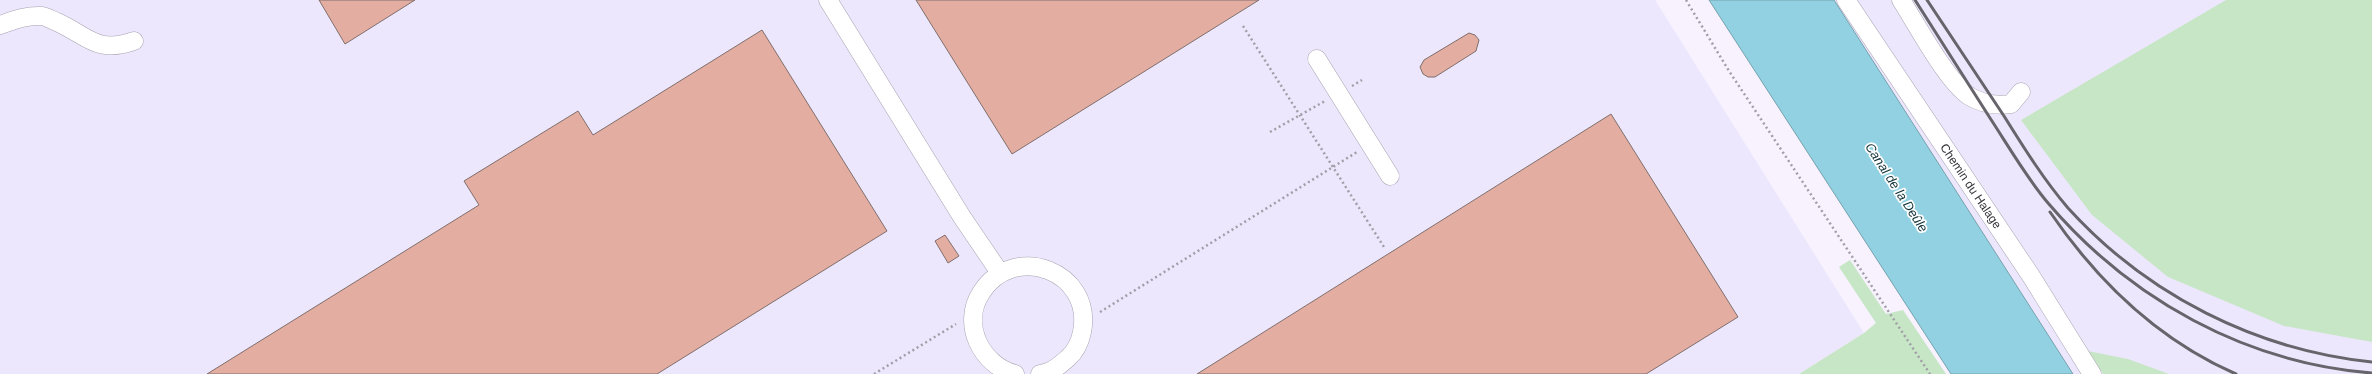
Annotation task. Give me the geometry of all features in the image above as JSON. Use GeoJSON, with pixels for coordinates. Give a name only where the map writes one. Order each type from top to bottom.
{"type":"FeatureCollection","features":[{"type":"Feature","properties":{"kind":"street"},"geometry":{"type":"LineString","coordinates":[[828,0],[962,217],[1000,273]]}},
{"type":"Feature","properties":{"kind":"street","name":"Chemin du Halage"},"geometry":{"type":"LineString","coordinates":[[1846,0],[2031,276],[2092,374]]}},
{"type":"Feature","properties":{"kind":"street"},"geometry":{"type":"LineString","coordinates":[[1901,0],[1954,81],[1969,95],[1980,101],[1997,106],[2011,104],[2021,92]]}},
{"type":"Feature","properties":{"kind":"street"},"geometry":{"type":"LineString","coordinates":[[0,25],[22,17],[44,16],[67,27],[85,40],[104,46],[120,46],[134,41]]}},
{"type":"Feature","properties":{"kind":"street"},"geometry":{"type":"LineString","coordinates":[[1317,59],[1390,176]]}},
{"type":"Feature","properties":{"kind":"street"},"geometry":{"type":"LineString","coordinates":[[1016,374],[1007,372],[991,362],[981,350],[975,335],[974,314],[980,294],[985,285],[1000,273],[1012,268],[1026,265],[1048,269],[1060,276],[1073,288],[1080,302],[1084,322],[1080,341],[1072,354],[1059,367],[1040,374]]}},
{"type":"Feature","properties":{"kind":"path"},"geometry":{"type":"LineString","coordinates":[[1686,0],[1729,71],[1930,374]]}},
{"type":"Feature","properties":{"kind":"path"},"geometry":{"type":"LineString","coordinates":[[1243,26],[1384,247]]}},
{"type":"Feature","properties":{"kind":"path"},"geometry":{"type":"LineString","coordinates":[[1270,132],[1362,80]]}},
{"type":"Feature","properties":{"kind":"path"},"geometry":{"type":"LineString","coordinates":[[1084,322],[1370,145]]}},
{"type":"Feature","properties":{"kind":"path"},"geometry":{"type":"LineString","coordinates":[[874,374],[974,314]]}},
{"type":"Feature","properties":{"kind":"shaded area"},"geometry":{"type":"Polygon","coordinates":[[[0,0],[1655,0],[1864,333],[1799,374],[0,374],[0,0]]]}},
{"type":"Feature","properties":{"kind":"shaded area"},"geometry":{"type":"Polygon","coordinates":[[[1834,0],[2372,0],[2372,374],[2073,374],[1834,0]]]}},
{"type":"Feature","properties":{"kind":"green space"},"geometry":{"type":"Polygon","coordinates":[[[2226,0],[2372,0],[2372,342],[2284,326],[2168,277],[2092,215],[2021,120],[2226,0]]]}},
{"type":"Feature","properties":{"kind":"green space"},"geometry":{"type":"Polygon","coordinates":[[[1850,260],[1886,314],[1903,310],[1946,374],[1799,374],[1864,333],[1876,323],[1839,267],[1850,260]]]}},
{"type":"Feature","properties":{"kind":"green space"},"geometry":{"type":"Polygon","coordinates":[[[2088,351],[2128,359],[2169,374],[2103,374],[2088,351]]]}},
{"type":"Feature","properties":{"kind":"water","name":"Canal de la Deûle"},"geometry":{"type":"Polygon","coordinates":[[[1709,0],[1834,0],[2073,374],[1951,374],[1709,0]]]}},
{"type":"Feature","properties":{"kind":"building"},"geometry":{"type":"Polygon","coordinates":[[[319,0],[415,0],[345,44],[319,0]]]}},
{"type":"Feature","properties":{"kind":"building"},"geometry":{"type":"Polygon","coordinates":[[[916,0],[1259,0],[1012,154],[916,0]]]}},
{"type":"Feature","properties":{"kind":"building"},"geometry":{"type":"Polygon","coordinates":[[[762,30],[887,231],[657,374],[207,374],[479,205],[464,181],[578,111],[593,135],[762,30]]]}},
{"type":"Feature","properties":{"kind":"building"},"geometry":{"type":"Polygon","coordinates":[[[1469,33],[1475,35],[1479,40],[1476,51],[1435,77],[1428,77],[1423,74],[1420,67],[1424,60],[1469,33]]]}},
{"type":"Feature","properties":{"kind":"building"},"geometry":{"type":"Polygon","coordinates":[[[1611,114],[1738,317],[1646,374],[1197,374],[1611,114]]]}},
{"type":"Feature","properties":{"kind":"building"},"geometry":{"type":"Polygon","coordinates":[[[945,235],[959,256],[948,263],[935,241],[945,235]]]}},
{"type":"Feature","properties":{"kind":"railway"},"geometry":{"type":"LineString","coordinates":[[1915,0],[2032,183],[2048,203],[2080,237],[2115,269],[2153,296],[2193,320],[2235,340],[2279,356],[2325,367],[2372,373]]}},
{"type":"Feature","properties":{"kind":"railway"},"geometry":{"type":"LineString","coordinates":[[1927,0],[2042,175],[2068,208],[2099,239],[2133,267],[2168,292],[2206,313],[2246,331],[2287,345],[2329,356],[2372,362]]}},
{"type":"Feature","properties":{"kind":"railway"},"geometry":{"type":"LineString","coordinates":[[2050,212],[2088,262],[2109,285],[2132,306],[2181,344],[2236,374]]}}]}
